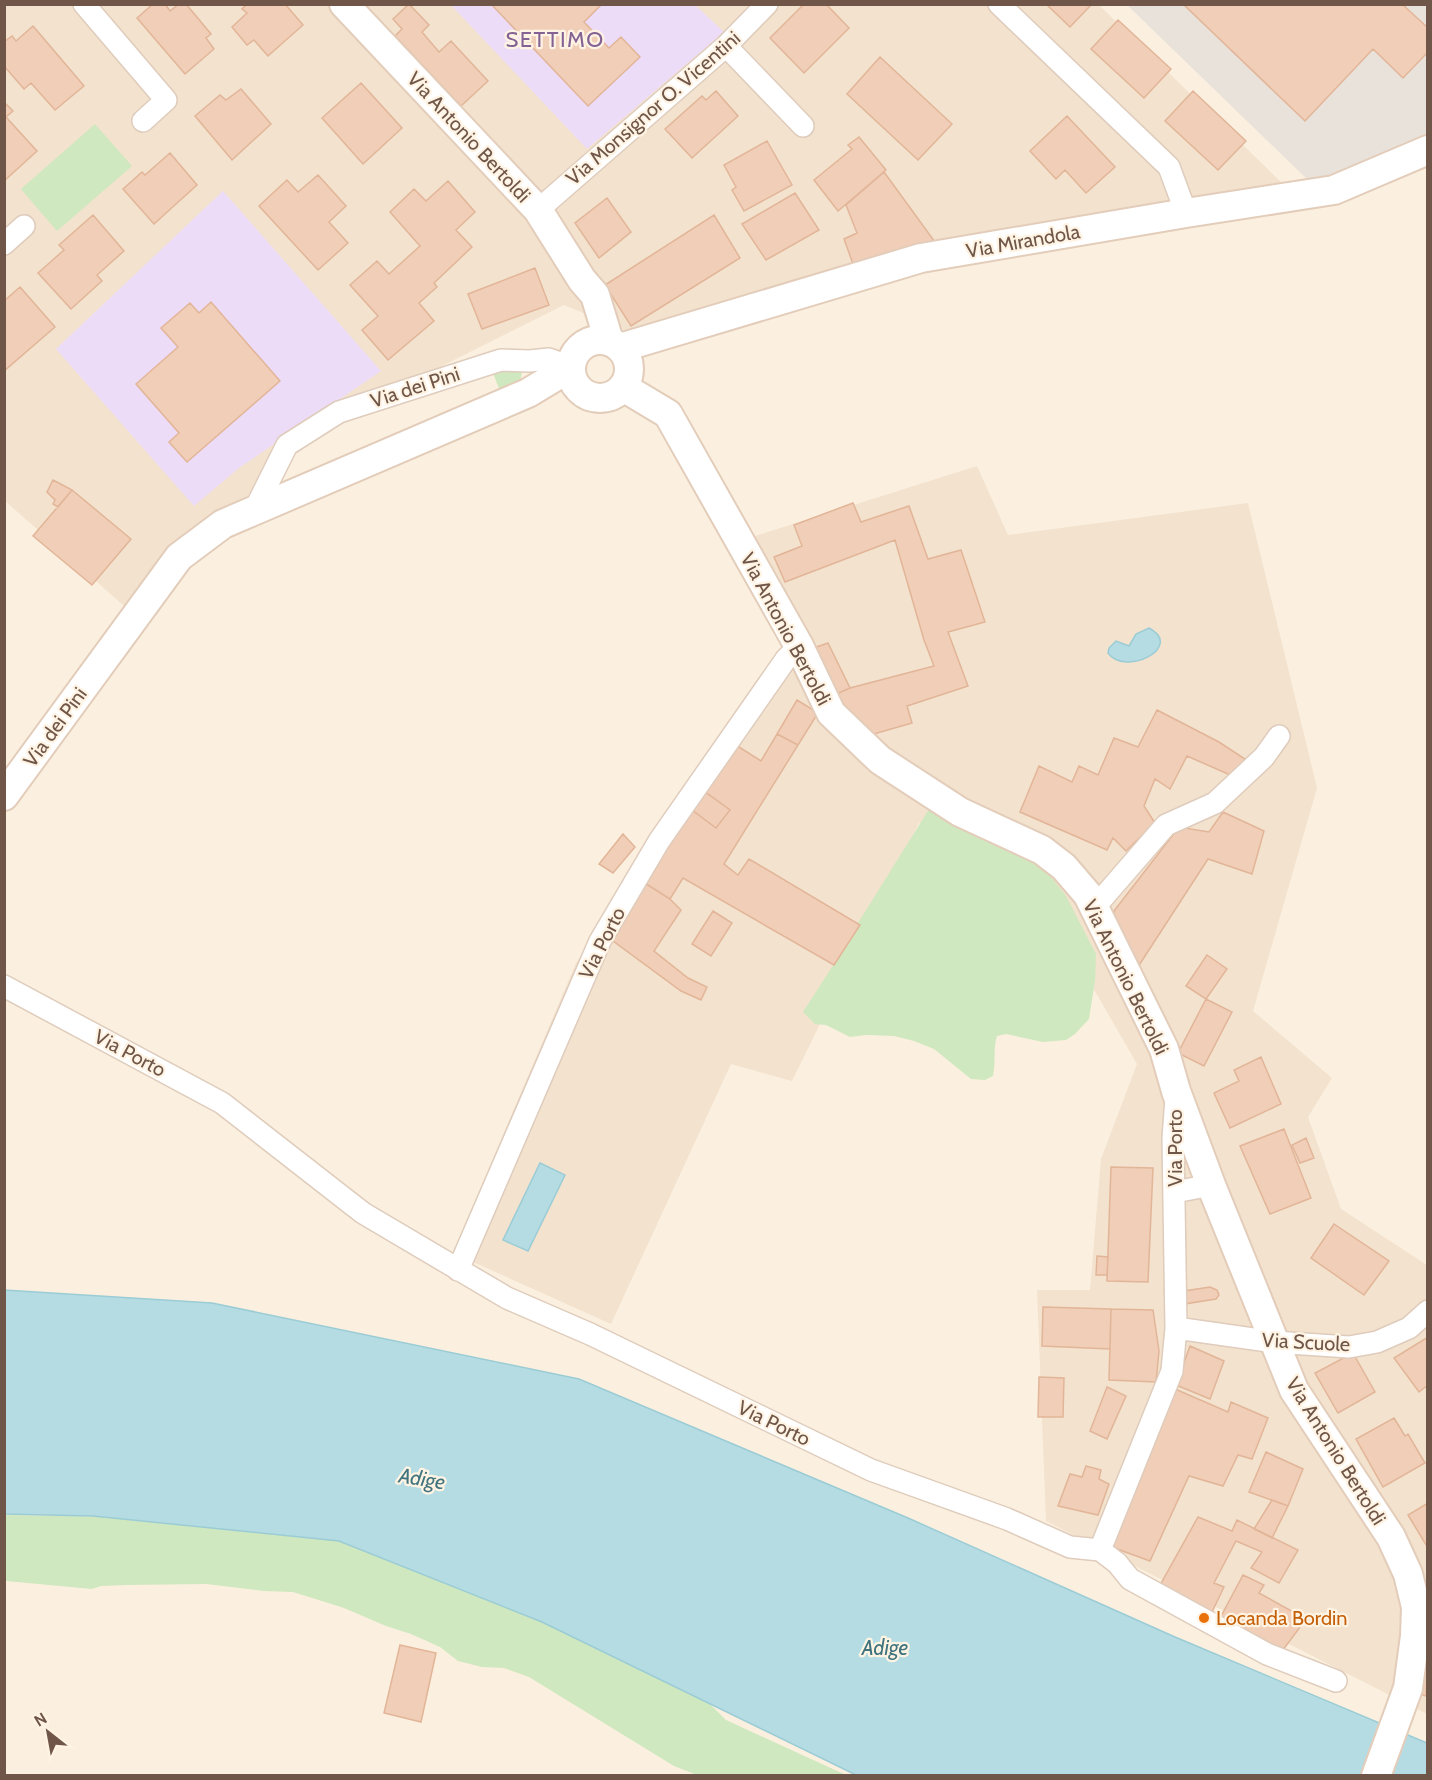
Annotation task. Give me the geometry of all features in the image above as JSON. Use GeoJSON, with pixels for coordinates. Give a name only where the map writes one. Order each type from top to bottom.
{"type":"FeatureCollection","features":[{"type":"Feature","properties":{"kind":"street"},"geometry":{"type":"LineString","coordinates":[[84,4],[166,100],[143,121]]}},
{"type":"Feature","properties":{"kind":"street","name":"Via Antonio Bertoldi"},"geometry":{"type":"LineString","coordinates":[[344,4],[537,210],[582,280],[595,295],[614,344]]}},
{"type":"Feature","properties":{"kind":"street","name":"Via Monsignor O. Vicentini"},"geometry":{"type":"LineString","coordinates":[[537,210],[726,46],[767,4]]}},
{"type":"Feature","properties":{"kind":"street"},"geometry":{"type":"LineString","coordinates":[[999,4],[1170,167],[1186,213]]}},
{"type":"Feature","properties":{"kind":"street"},"geometry":{"type":"LineString","coordinates":[[726,46],[803,126]]}},
{"type":"Feature","properties":{"kind":"street","name":"Via Mirandola"},"geometry":{"type":"LineString","coordinates":[[614,344],[921,258],[1334,190],[1428,150]]}},
{"type":"Feature","properties":{"kind":"street"},"geometry":{"type":"LineString","coordinates":[[4,244],[24,226]]}},
{"type":"Feature","properties":{"kind":"street"},"geometry":{"type":"LineString","coordinates":[[577,368],[584,345],[596,340],[614,344],[628,360],[629,374],[623,387],[614,395],[602,398],[590,396],[577,368],[582,280]]}},
{"type":"Feature","properties":{"kind":"street","name":"Via dei Pini"},"geometry":{"type":"LineString","coordinates":[[287,445],[339,412],[501,360],[549,359],[577,368]]}},
{"type":"Feature","properties":{"kind":"street","name":"Via dei Pini"},"geometry":{"type":"LineString","coordinates":[[4,796],[179,557],[223,524],[528,393],[577,368]]}},
{"type":"Feature","properties":{"kind":"street","name":"Via Antonio Bertoldi"},"geometry":{"type":"LineString","coordinates":[[623,387],[668,414],[799,646],[831,713],[880,760],[960,812],[1042,850],[1064,867],[1088,895],[1164,1049],[1176,1091],[1211,1185],[1294,1390],[1391,1537],[1408,1574],[1416,1607],[1415,1636],[1408,1688],[1376,1776]]}},
{"type":"Feature","properties":{"kind":"street"},"geometry":{"type":"LineString","coordinates":[[287,445],[288,476],[293,483],[310,487]]}},
{"type":"Feature","properties":{"kind":"street"},"geometry":{"type":"LineString","coordinates":[[255,509],[287,445]]}},
{"type":"Feature","properties":{"kind":"street","name":"Via Porto"},"geometry":{"type":"LineString","coordinates":[[458,1270],[600,941],[659,841],[786,659],[799,646]]}},
{"type":"Feature","properties":{"kind":"street"},"geometry":{"type":"LineString","coordinates":[[1094,908],[1166,825],[1215,803],[1264,757],[1279,736]]}},
{"type":"Feature","properties":{"kind":"street","name":"Via Porto"},"geometry":{"type":"LineString","coordinates":[[4,986],[222,1103],[363,1213],[507,1298],[600,1339],[871,1470],[1007,1519],[1070,1547],[1100,1550],[1172,1371],[1176,1328],[1173,1138],[1176,1091]]}},
{"type":"Feature","properties":{"kind":"street"},"geometry":{"type":"LineString","coordinates":[[1175,1192],[1211,1185]]}},
{"type":"Feature","properties":{"kind":"street","name":"Via Scuole"},"geometry":{"type":"LineString","coordinates":[[1176,1328],[1274,1342],[1349,1347],[1367,1344],[1409,1328],[1428,1311]]}},
{"type":"Feature","properties":{"kind":"street"},"geometry":{"type":"LineString","coordinates":[[1100,1550],[1117,1563],[1130,1579],[1267,1654],[1336,1681]]}},
{"type":"Feature","properties":{"kind":"shaded area"},"geometry":{"type":"Polygon","coordinates":[[[5,5],[1099,5],[1285,186],[629,332],[564,305],[310,432],[132,613],[5,501],[5,5]]]}},
{"type":"Feature","properties":{"kind":"shaded area"},"geometry":{"type":"Polygon","coordinates":[[[451,5],[695,5],[724,32],[587,149],[451,5]]]}},
{"type":"Feature","properties":{"kind":"shaded area"},"geometry":{"type":"Polygon","coordinates":[[[1127,5],[1427,5],[1427,139],[1310,182],[1127,5]]]}},
{"type":"Feature","properties":{"kind":"shaded area"},"geometry":{"type":"Polygon","coordinates":[[[223,191],[381,371],[239,468],[194,506],[56,349],[223,191]]]}},
{"type":"Feature","properties":{"kind":"shaded area"},"geometry":{"type":"Polygon","coordinates":[[[977,466],[1008,535],[1248,503],[1317,788],[1253,1011],[1332,1078],[1308,1117],[1341,1209],[1427,1265],[1427,1714],[1046,1521],[1037,1290],[1090,1290],[1101,1159],[1137,1064],[1014,851],[919,823],[792,1081],[731,1064],[611,1324],[453,1253],[576,963],[786,641],[736,542],[977,466]]]}},
{"type":"Feature","properties":{"kind":"green space"},"geometry":{"type":"Polygon","coordinates":[[[95,124],[132,166],[57,231],[21,189],[95,124]]]}},
{"type":"Feature","properties":{"kind":"green space"},"geometry":{"type":"Polygon","coordinates":[[[491,368],[519,369],[522,372],[520,382],[500,391],[491,368]]]}},
{"type":"Feature","properties":{"kind":"green space"},"geometry":{"type":"Polygon","coordinates":[[[931,806],[1044,868],[1066,896],[1096,954],[1095,981],[1089,1019],[1066,1040],[1043,1042],[1006,1034],[997,1036],[993,1076],[985,1080],[971,1079],[934,1049],[914,1041],[894,1036],[850,1037],[826,1025],[815,1024],[803,1012],[931,806]]]}},
{"type":"Feature","properties":{"kind":"green space"},"geometry":{"type":"Polygon","coordinates":[[[4,1515],[290,1519],[504,1596],[709,1703],[726,1720],[846,1775],[697,1775],[674,1766],[529,1677],[504,1668],[482,1667],[458,1661],[440,1647],[411,1634],[344,1608],[293,1592],[206,1584],[101,1586],[92,1589],[4,1581],[4,1515]]]}},
{"type":"Feature","properties":{"kind":"water"},"geometry":{"type":"Polygon","coordinates":[[[1149,628],[1158,636],[1160,643],[1156,651],[1148,657],[1127,662],[1116,660],[1108,653],[1109,648],[1116,641],[1129,646],[1136,634],[1149,628]]]}},
{"type":"Feature","properties":{"kind":"water"},"geometry":{"type":"Polygon","coordinates":[[[540,1163],[565,1175],[528,1251],[503,1240],[540,1163]]]}},
{"type":"Feature","properties":{"kind":"water","name":"Adige"},"geometry":{"type":"Polygon","coordinates":[[[4,1290],[212,1303],[579,1379],[908,1518],[1175,1637],[1427,1743],[1427,1775],[856,1775],[542,1622],[339,1541],[93,1516],[5,1514],[4,1290]]]}},
{"type":"Feature","properties":{"kind":"building"},"geometry":{"type":"Polygon","coordinates":[[[153,4],[165,4],[170,11],[179,4],[186,4],[211,34],[206,38],[214,49],[185,74],[137,18],[153,4]]]}},
{"type":"Feature","properties":{"kind":"building"},"geometry":{"type":"Polygon","coordinates":[[[247,4],[285,4],[303,25],[268,56],[254,40],[247,45],[232,27],[247,13],[242,9],[247,4]]]}},
{"type":"Feature","properties":{"kind":"building"},"geometry":{"type":"Polygon","coordinates":[[[409,4],[429,25],[422,32],[439,52],[451,41],[488,81],[461,106],[395,36],[402,29],[393,19],[409,4]]]}},
{"type":"Feature","properties":{"kind":"building"},"geometry":{"type":"Polygon","coordinates":[[[491,4],[602,4],[584,22],[609,48],[621,37],[640,57],[588,106],[491,4]]]}},
{"type":"Feature","properties":{"kind":"building"},"geometry":{"type":"Polygon","coordinates":[[[804,4],[826,4],[849,28],[804,73],[770,38],[804,4]]]}},
{"type":"Feature","properties":{"kind":"building"},"geometry":{"type":"Polygon","coordinates":[[[1046,4],[1092,4],[1070,27],[1046,4]]]}},
{"type":"Feature","properties":{"kind":"building"},"geometry":{"type":"Polygon","coordinates":[[[1183,4],[1402,4],[1428,28],[1428,52],[1403,78],[1373,49],[1305,121],[1183,4]]]}},
{"type":"Feature","properties":{"kind":"building"},"geometry":{"type":"Polygon","coordinates":[[[1118,20],[1171,69],[1144,98],[1091,49],[1118,20]]]}},
{"type":"Feature","properties":{"kind":"building"},"geometry":{"type":"Polygon","coordinates":[[[33,26],[84,86],[55,110],[31,83],[24,89],[4,66],[4,42],[12,36],[16,41],[33,26]]]}},
{"type":"Feature","properties":{"kind":"building"},"geometry":{"type":"Polygon","coordinates":[[[880,57],[952,124],[918,160],[847,94],[880,57]]]}},
{"type":"Feature","properties":{"kind":"building"},"geometry":{"type":"Polygon","coordinates":[[[361,83],[402,128],[363,164],[322,118],[361,83]]]}},
{"type":"Feature","properties":{"kind":"building"},"geometry":{"type":"Polygon","coordinates":[[[241,89],[271,124],[232,160],[195,116],[220,95],[226,100],[241,89]]]}},
{"type":"Feature","properties":{"kind":"building"},"geometry":{"type":"Polygon","coordinates":[[[716,91],[738,116],[692,158],[665,129],[702,96],[706,100],[716,91]]]}},
{"type":"Feature","properties":{"kind":"building"},"geometry":{"type":"Polygon","coordinates":[[[1193,91],[1246,141],[1218,170],[1165,121],[1193,91]]]}},
{"type":"Feature","properties":{"kind":"building"},"geometry":{"type":"Polygon","coordinates":[[[4,102],[13,111],[6,117],[37,151],[4,181],[4,102]]]}},
{"type":"Feature","properties":{"kind":"building"},"geometry":{"type":"Polygon","coordinates":[[[1067,116],[1115,167],[1086,193],[1065,170],[1056,179],[1030,151],[1067,116]]]}},
{"type":"Feature","properties":{"kind":"building"},"geometry":{"type":"Polygon","coordinates":[[[859,137],[886,170],[838,211],[814,180],[852,149],[848,145],[859,137]]]}},
{"type":"Feature","properties":{"kind":"building"},"geometry":{"type":"Polygon","coordinates":[[[767,141],[792,185],[744,211],[732,190],[736,187],[724,165],[767,141]]]}},
{"type":"Feature","properties":{"kind":"building"},"geometry":{"type":"Polygon","coordinates":[[[170,153],[197,185],[154,224],[123,189],[142,172],[145,175],[170,153]]]}},
{"type":"Feature","properties":{"kind":"building"},"geometry":{"type":"Polygon","coordinates":[[[884,172],[935,242],[853,264],[844,239],[857,233],[846,205],[884,172]]]}},
{"type":"Feature","properties":{"kind":"building"},"geometry":{"type":"Polygon","coordinates":[[[318,175],[346,206],[329,222],[348,243],[318,270],[259,206],[287,180],[298,192],[318,175]]]}},
{"type":"Feature","properties":{"kind":"building"},"geometry":{"type":"Polygon","coordinates":[[[448,181],[475,212],[456,230],[472,247],[434,283],[437,287],[419,303],[434,321],[388,360],[362,330],[378,316],[350,285],[377,261],[389,274],[420,246],[390,212],[414,189],[426,201],[448,181]]]}},
{"type":"Feature","properties":{"kind":"building"},"geometry":{"type":"Polygon","coordinates":[[[795,193],[819,230],[766,260],[742,224],[795,193]]]}},
{"type":"Feature","properties":{"kind":"building"},"geometry":{"type":"Polygon","coordinates":[[[607,198],[631,232],[599,258],[575,223],[607,198]]]}},
{"type":"Feature","properties":{"kind":"building"},"geometry":{"type":"Polygon","coordinates":[[[93,215],[124,251],[97,275],[102,281],[71,309],[38,273],[64,250],[59,245],[93,215]]]}},
{"type":"Feature","properties":{"kind":"building"},"geometry":{"type":"Polygon","coordinates":[[[714,215],[740,258],[631,326],[605,285],[714,215]]]}},
{"type":"Feature","properties":{"kind":"building"},"geometry":{"type":"Polygon","coordinates":[[[535,268],[549,305],[482,329],[468,294],[535,268]]]}},
{"type":"Feature","properties":{"kind":"building"},"geometry":{"type":"Polygon","coordinates":[[[20,287],[55,327],[4,371],[4,301],[20,287]]]}},
{"type":"Feature","properties":{"kind":"building"},"geometry":{"type":"Polygon","coordinates":[[[211,302],[280,381],[187,462],[169,442],[179,433],[136,384],[178,347],[161,328],[190,303],[199,313],[211,302]]]}},
{"type":"Feature","properties":{"kind":"building"},"geometry":{"type":"Polygon","coordinates":[[[53,480],[72,490],[58,507],[53,504],[55,500],[47,492],[53,480]]]}},
{"type":"Feature","properties":{"kind":"building"},"geometry":{"type":"Polygon","coordinates":[[[72,490],[131,539],[92,585],[33,536],[72,490]]]}},
{"type":"Feature","properties":{"kind":"building"},"geometry":{"type":"Polygon","coordinates":[[[853,503],[861,522],[909,506],[928,559],[961,550],[985,622],[948,632],[968,686],[907,706],[912,723],[874,734],[840,707],[834,695],[850,688],[934,666],[924,640],[895,540],[785,582],[774,557],[802,546],[794,525],[853,503]]]}},
{"type":"Feature","properties":{"kind":"building"},"geometry":{"type":"Polygon","coordinates":[[[828,643],[850,688],[834,695],[811,649],[828,643]]]}},
{"type":"Feature","properties":{"kind":"building"},"geometry":{"type":"Polygon","coordinates":[[[797,700],[818,713],[798,745],[777,734],[797,700]]]}},
{"type":"Feature","properties":{"kind":"building"},"geometry":{"type":"Polygon","coordinates":[[[1157,710],[1219,742],[1245,759],[1237,778],[1187,756],[1170,789],[1155,779],[1144,806],[1155,823],[1126,851],[1113,838],[1107,850],[1020,812],[1039,766],[1072,782],[1079,766],[1098,775],[1114,738],[1138,747],[1157,710]]]}},
{"type":"Feature","properties":{"kind":"building"},"geometry":{"type":"Polygon","coordinates":[[[777,734],[798,745],[724,864],[738,875],[749,859],[860,925],[834,965],[683,878],[670,899],[640,880],[692,810],[716,828],[730,810],[704,791],[733,743],[761,761],[777,734]]]}},
{"type":"Feature","properties":{"kind":"building"},"geometry":{"type":"Polygon","coordinates":[[[704,791],[730,810],[716,828],[692,810],[704,791]]]}},
{"type":"Feature","properties":{"kind":"building"},"geometry":{"type":"Polygon","coordinates":[[[1223,812],[1264,831],[1252,874],[1208,859],[1134,973],[1116,939],[1114,911],[1179,827],[1209,832],[1223,812]]]}},
{"type":"Feature","properties":{"kind":"building"},"geometry":{"type":"Polygon","coordinates":[[[623,834],[635,847],[613,873],[599,864],[623,834]]]}},
{"type":"Feature","properties":{"kind":"building"},"geometry":{"type":"Polygon","coordinates":[[[640,880],[670,899],[681,910],[654,951],[688,978],[707,987],[701,1000],[681,991],[609,938],[640,880]]]}},
{"type":"Feature","properties":{"kind":"building"},"geometry":{"type":"Polygon","coordinates":[[[713,911],[732,923],[711,956],[692,944],[713,911]]]}},
{"type":"Feature","properties":{"kind":"building"},"geometry":{"type":"Polygon","coordinates":[[[1207,955],[1227,969],[1206,999],[1186,986],[1207,955]]]}},
{"type":"Feature","properties":{"kind":"building"},"geometry":{"type":"Polygon","coordinates":[[[1206,999],[1232,1012],[1204,1066],[1178,1053],[1206,999]]]}},
{"type":"Feature","properties":{"kind":"building"},"geometry":{"type":"Polygon","coordinates":[[[1261,1057],[1281,1104],[1230,1128],[1214,1093],[1239,1081],[1234,1070],[1261,1057]]]}},
{"type":"Feature","properties":{"kind":"building"},"geometry":{"type":"Polygon","coordinates":[[[1284,1129],[1311,1198],[1270,1214],[1240,1146],[1284,1129]]]}},
{"type":"Feature","properties":{"kind":"building"},"geometry":{"type":"Polygon","coordinates":[[[1306,1138],[1314,1158],[1300,1163],[1292,1145],[1306,1138]]]}},
{"type":"Feature","properties":{"kind":"building"},"geometry":{"type":"Polygon","coordinates":[[[1111,1167],[1153,1168],[1148,1282],[1107,1281],[1111,1167]]]}},
{"type":"Feature","properties":{"kind":"building"},"geometry":{"type":"Polygon","coordinates":[[[1334,1224],[1389,1261],[1364,1295],[1311,1258],[1334,1224]]]}},
{"type":"Feature","properties":{"kind":"building"},"geometry":{"type":"Polygon","coordinates":[[[1097,1256],[1108,1257],[1107,1275],[1096,1275],[1097,1256]]]}},
{"type":"Feature","properties":{"kind":"building"},"geometry":{"type":"Polygon","coordinates":[[[1210,1287],[1217,1290],[1219,1295],[1216,1299],[1184,1304],[1184,1291],[1210,1287]]]}},
{"type":"Feature","properties":{"kind":"building"},"geometry":{"type":"Polygon","coordinates":[[[1043,1307],[1111,1309],[1110,1349],[1042,1346],[1043,1307]]]}},
{"type":"Feature","properties":{"kind":"building"},"geometry":{"type":"Polygon","coordinates":[[[1111,1309],[1153,1310],[1159,1351],[1156,1382],[1109,1380],[1111,1309]]]}},
{"type":"Feature","properties":{"kind":"building"},"geometry":{"type":"Polygon","coordinates":[[[1428,1337],[1428,1385],[1419,1392],[1394,1358],[1428,1337]]]}},
{"type":"Feature","properties":{"kind":"building"},"geometry":{"type":"Polygon","coordinates":[[[1190,1346],[1224,1361],[1210,1399],[1176,1385],[1190,1346]]]}},
{"type":"Feature","properties":{"kind":"building"},"geometry":{"type":"Polygon","coordinates":[[[1353,1353],[1375,1392],[1338,1413],[1315,1373],[1353,1353]]]}},
{"type":"Feature","properties":{"kind":"building"},"geometry":{"type":"Polygon","coordinates":[[[1039,1377],[1064,1378],[1063,1417],[1038,1417],[1039,1377]]]}},
{"type":"Feature","properties":{"kind":"building"},"geometry":{"type":"Polygon","coordinates":[[[1107,1387],[1126,1396],[1107,1439],[1090,1431],[1107,1387]]]}},
{"type":"Feature","properties":{"kind":"building"},"geometry":{"type":"Polygon","coordinates":[[[1175,1389],[1228,1412],[1231,1402],[1268,1418],[1252,1459],[1238,1455],[1223,1486],[1189,1476],[1150,1561],[1109,1546],[1175,1389]]]}},
{"type":"Feature","properties":{"kind":"building"},"geometry":{"type":"Polygon","coordinates":[[[1394,1418],[1405,1436],[1408,1434],[1425,1463],[1383,1487],[1356,1439],[1394,1418]]]}},
{"type":"Feature","properties":{"kind":"building"},"geometry":{"type":"Polygon","coordinates":[[[1266,1452],[1303,1469],[1288,1506],[1249,1492],[1266,1452]]]}},
{"type":"Feature","properties":{"kind":"building"},"geometry":{"type":"Polygon","coordinates":[[[1086,1466],[1101,1470],[1099,1479],[1109,1484],[1098,1515],[1058,1506],[1070,1474],[1082,1477],[1086,1466]]]}},
{"type":"Feature","properties":{"kind":"building"},"geometry":{"type":"Polygon","coordinates":[[[1272,1500],[1288,1506],[1272,1538],[1254,1529],[1272,1500]]]}},
{"type":"Feature","properties":{"kind":"building"},"geometry":{"type":"Polygon","coordinates":[[[1428,1503],[1428,1548],[1408,1515],[1428,1503]]]}},
{"type":"Feature","properties":{"kind":"building"},"geometry":{"type":"Polygon","coordinates":[[[1198,1517],[1232,1531],[1237,1520],[1298,1550],[1279,1583],[1251,1568],[1262,1552],[1236,1541],[1214,1583],[1224,1587],[1212,1612],[1159,1587],[1198,1517]]]}},
{"type":"Feature","properties":{"kind":"building"},"geometry":{"type":"Polygon","coordinates":[[[1243,1575],[1264,1585],[1259,1593],[1306,1619],[1280,1654],[1218,1622],[1243,1575]]]}},
{"type":"Feature","properties":{"kind":"building"},"geometry":{"type":"Polygon","coordinates":[[[400,1645],[436,1653],[421,1722],[384,1713],[400,1645]]]}},
{"type":"Feature","properties":{"kind":"building"},"geometry":{"type":"Polygon","coordinates":[[[1421,1653],[1428,1656],[1426,1696],[1410,1691],[1421,1653]]]}},
{"type":"Feature","properties":{"kind":"place","name":"Locanda Bordin"},"geometry":{"type":"Point","coordinates":[1204,1618]}},
{"type":"Feature","properties":{"kind":"district","name":"SETTIMO"},"geometry":{"type":"Point","coordinates":[555,39]}}]}
